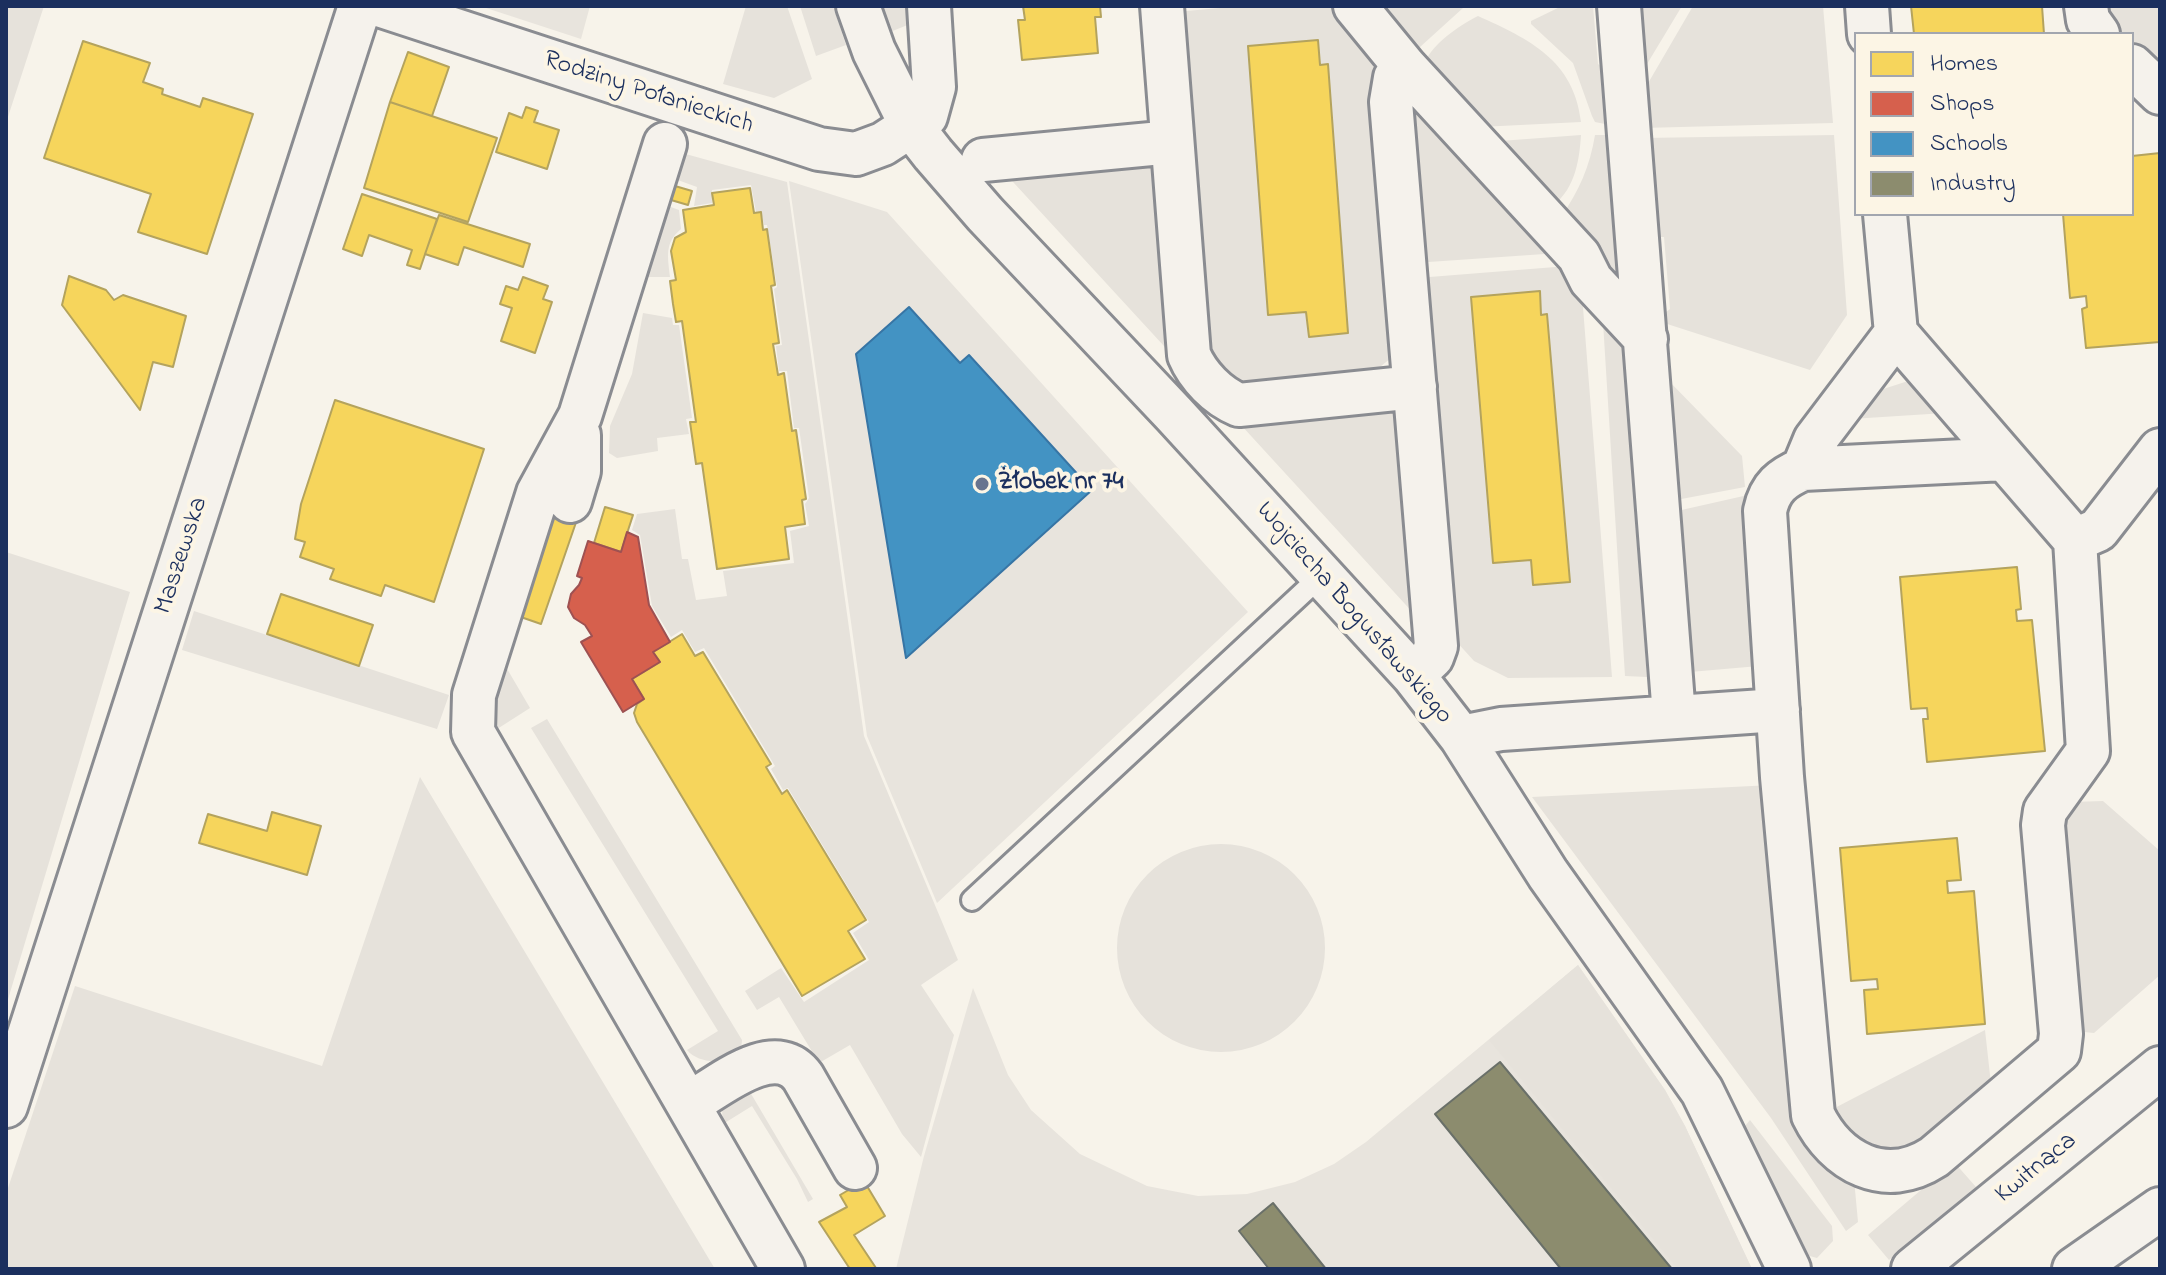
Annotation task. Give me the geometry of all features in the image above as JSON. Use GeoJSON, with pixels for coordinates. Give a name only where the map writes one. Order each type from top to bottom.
{"type":"FeatureCollection","features":[{"type":"Feature","properties":{"kind":"street","name":"Maszewska"},"geometry":{"type":"LineString","coordinates":[[6,1106],[360,6]]}},
{"type":"Feature","properties":{"kind":"street","name":"Rodziny Połanieckich"},"geometry":{"type":"LineString","coordinates":[[382,6],[670,124],[856,154],[883,144],[912,127]]}},
{"type":"Feature","properties":{"kind":"street","name":"Wojciecha Bogusławskiego"},"geometry":{"type":"LineString","coordinates":[[858,6],[874,51],[912,127],[985,214],[1174,414],[1413,675],[1461,737],[1548,874],[1702,1091],[1789,1269]]}},
{"type":"Feature","properties":{"kind":"street"},"geometry":{"type":"LineString","coordinates":[[912,127],[926,116],[934,87],[929,6]]}},
{"type":"Feature","properties":{"kind":"street"},"geometry":{"type":"LineString","coordinates":[[1162,6],[1189,355],[1193,364],[1224,399],[1239,405],[1415,387]]}},
{"type":"Feature","properties":{"kind":"street"},"geometry":{"type":"LineString","coordinates":[[1355,6],[1405,67],[1579,256],[1591,280],[1646,339]]}},
{"type":"Feature","properties":{"kind":"street"},"geometry":{"type":"LineString","coordinates":[[1619,6],[1674,716]]}},
{"type":"Feature","properties":{"kind":"street"},"geometry":{"type":"LineString","coordinates":[[1867,6],[1869,32]]}},
{"type":"Feature","properties":{"kind":"street"},"geometry":{"type":"LineString","coordinates":[[2086,6],[2088,20],[2097,32]]}},
{"type":"Feature","properties":{"kind":"street"},"geometry":{"type":"LineString","coordinates":[[1405,67],[1395,78],[1391,102],[1436,646],[1432,657],[1413,675]]}},
{"type":"Feature","properties":{"kind":"street"},"geometry":{"type":"LineString","coordinates":[[2134,68],[2160,93]]}},
{"type":"Feature","properties":{"kind":"street"},"geometry":{"type":"LineString","coordinates":[[670,124],[580,416],[538,493],[474,695],[473,732],[783,1269]]}},
{"type":"Feature","properties":{"kind":"street"},"geometry":{"type":"LineString","coordinates":[[983,160],[1172,142]]}},
{"type":"Feature","properties":{"kind":"street"},"geometry":{"type":"LineString","coordinates":[[1885,216],[1896,333],[2005,459],[2075,540],[2088,751],[2045,811],[2043,825],[2061,1034],[2059,1051],[1941,1152],[1918,1166],[1875,1169],[1855,1162],[1830,1143],[1813,1115],[1778,710],[1765,511],[1767,501],[1781,478],[1803,469],[2005,459]]}},
{"type":"Feature","properties":{"kind":"street"},"geometry":{"type":"LineString","coordinates":[[1803,469],[1815,440],[1896,333]]}},
{"type":"Feature","properties":{"kind":"street"},"geometry":{"type":"LineString","coordinates":[[1174,414],[1210,384]]}},
{"type":"Feature","properties":{"kind":"street"},"geometry":{"type":"LineString","coordinates":[[570,501],[579,471],[580,416]]}},
{"type":"Feature","properties":{"kind":"street"},"geometry":{"type":"LineString","coordinates":[[2075,540],[2098,530],[2160,450]]}},
{"type":"Feature","properties":{"kind":"street"},"geometry":{"type":"LineString","coordinates":[[1461,737],[1501,729],[1778,710]]}},
{"type":"Feature","properties":{"kind":"street"},"geometry":{"type":"LineString","coordinates":[[689,1104],[763,1062],[785,1063],[803,1077],[855,1168]]}},
{"type":"Feature","properties":{"kind":"street","name":"Kwitnąca"},"geometry":{"type":"LineString","coordinates":[[1914,1269],[2160,1068]]}},
{"type":"Feature","properties":{"kind":"street"},"geometry":{"type":"LineString","coordinates":[[2074,1269],[2160,1209]]}},
{"type":"Feature","properties":{"kind":"lane"},"geometry":{"type":"LineString","coordinates":[[972,900],[1322,575]]}},
{"type":"Feature","properties":{"kind":"shaded area"},"geometry":{"type":"Polygon","coordinates":[[[6,6],[44,6],[6,123],[6,6]]]}},
{"type":"Feature","properties":{"kind":"shaded area"},"geometry":{"type":"Polygon","coordinates":[[[480,6],[590,6],[581,39],[480,6]]]}},
{"type":"Feature","properties":{"kind":"shaded area"},"geometry":{"type":"Polygon","coordinates":[[[746,6],[787,6],[812,79],[774,98],[723,84],[746,6]]]}},
{"type":"Feature","properties":{"kind":"shaded area"},"geometry":{"type":"Polygon","coordinates":[[[800,6],[833,6],[846,45],[816,56],[800,6]]]}},
{"type":"Feature","properties":{"kind":"shaded area"},"geometry":{"type":"Polygon","coordinates":[[[882,6],[913,6],[915,22],[890,32],[882,6]]]}},
{"type":"Feature","properties":{"kind":"shaded area"},"geometry":{"type":"Polygon","coordinates":[[[1242,6],[1339,6],[1372,43],[1391,358],[1375,371],[1237,387],[1204,354],[1175,12],[1242,6]]]}},
{"type":"Feature","properties":{"kind":"shaded area"},"geometry":{"type":"Polygon","coordinates":[[[1372,6],[1463,8],[1420,47],[1408,49],[1372,6]]]}},
{"type":"Feature","properties":{"kind":"shaded area"},"geometry":{"type":"Polygon","coordinates":[[[1562,6],[1593,6],[1598,64],[1606,70],[1613,121],[1605,124],[1595,122],[1573,63],[1531,24],[1531,21],[1562,6]]]}},
{"type":"Feature","properties":{"kind":"shaded area"},"geometry":{"type":"Polygon","coordinates":[[[1632,6],[1682,6],[1638,79],[1632,6]]]}},
{"type":"Feature","properties":{"kind":"shaded area"},"geometry":{"type":"Polygon","coordinates":[[[1693,6],[1823,6],[1833,123],[1643,128],[1640,97],[1693,6]]]}},
{"type":"Feature","properties":{"kind":"shaded area"},"geometry":{"type":"Polygon","coordinates":[[[2100,6],[2160,6],[2160,74],[2134,52],[2134,32],[2112,32],[2100,6]]]}},
{"type":"Feature","properties":{"kind":"shaded area"},"geometry":{"type":"Polygon","coordinates":[[[1478,16],[1531,43],[1559,67],[1577,101],[1581,122],[1480,127],[1424,63],[1447,36],[1478,16]]]}},
{"type":"Feature","properties":{"kind":"shaded area"},"geometry":{"type":"Polygon","coordinates":[[[1425,112],[1559,253],[1414,263],[1410,118],[1425,112]]]}},
{"type":"Feature","properties":{"kind":"shaded area"},"geometry":{"type":"Polygon","coordinates":[[[1581,135],[1579,157],[1570,186],[1549,209],[1500,141],[1581,135]]]}},
{"type":"Feature","properties":{"kind":"shaded area"},"geometry":{"type":"Polygon","coordinates":[[[1595,135],[1611,135],[1624,275],[1612,274],[1561,217],[1583,178],[1595,135]]]}},
{"type":"Feature","properties":{"kind":"shaded area"},"geometry":{"type":"Polygon","coordinates":[[[1834,135],[1847,315],[1810,370],[1661,322],[1661,316],[1670,309],[1664,237],[1652,237],[1643,138],[1834,135]]]}},
{"type":"Feature","properties":{"kind":"shaded area"},"geometry":{"type":"Polygon","coordinates":[[[682,153],[787,182],[864,736],[958,960],[921,985],[954,1035],[921,1157],[902,1134],[850,1045],[819,1063],[779,997],[757,1010],[745,991],[781,968],[804,1002],[869,960],[853,933],[869,922],[788,788],[783,790],[771,769],[775,766],[704,648],[695,652],[682,630],[671,637],[652,606],[640,535],[632,530],[637,514],[675,509],[682,559],[688,559],[696,600],[727,596],[723,571],[794,563],[790,531],[809,526],[805,504],[809,498],[799,428],[794,428],[787,371],[779,371],[776,346],[782,345],[767,225],[764,225],[761,211],[756,212],[751,185],[712,190],[712,203],[694,206],[697,187],[675,179],[682,153]]]}},
{"type":"Feature","properties":{"kind":"shaded area"},"geometry":{"type":"Polygon","coordinates":[[[1161,158],[1175,358],[1002,170],[1161,158]]]}},
{"type":"Feature","properties":{"kind":"shaded area","name":"Żłobek nr 74"},"geometry":{"type":"Polygon","coordinates":[[[789,181],[887,212],[1248,612],[937,903],[867,736],[789,181]]]}},
{"type":"Feature","properties":{"kind":"shaded area"},"geometry":{"type":"Polygon","coordinates":[[[668,206],[679,210],[681,229],[670,245],[670,277],[648,277],[654,246],[668,206]]]}},
{"type":"Feature","properties":{"kind":"shaded area"},"geometry":{"type":"Polygon","coordinates":[[[1568,266],[1581,282],[1612,677],[1508,678],[1474,661],[1455,640],[1417,278],[1568,266]]]}},
{"type":"Feature","properties":{"kind":"shaded area"},"geometry":{"type":"Polygon","coordinates":[[[1602,306],[1632,341],[1646,505],[1634,506],[1647,677],[1625,676],[1602,306]]]}},
{"type":"Feature","properties":{"kind":"shaded area"},"geometry":{"type":"Polygon","coordinates":[[[643,313],[672,318],[673,325],[679,325],[692,418],[686,419],[689,434],[657,438],[658,451],[617,458],[609,453],[610,426],[632,374],[643,313]]]}},
{"type":"Feature","properties":{"kind":"shaded area"},"geometry":{"type":"Polygon","coordinates":[[[1666,378],[1742,456],[1745,487],[1676,500],[1666,378]]]}},
{"type":"Feature","properties":{"kind":"shaded area"},"geometry":{"type":"Polygon","coordinates":[[[1905,382],[1920,383],[1970,434],[1962,445],[1945,413],[1851,419],[1871,393],[1905,382]]]}},
{"type":"Feature","properties":{"kind":"shaded area"},"geometry":{"type":"Polygon","coordinates":[[[1401,408],[1416,616],[1241,425],[1401,408]]]}},
{"type":"Feature","properties":{"kind":"shaded area"},"geometry":{"type":"Polygon","coordinates":[[[1748,495],[1759,666],[1690,672],[1677,511],[1748,495]]]}},
{"type":"Feature","properties":{"kind":"shaded area"},"geometry":{"type":"Polygon","coordinates":[[[6,552],[130,592],[6,1006],[6,552]]]}},
{"type":"Feature","properties":{"kind":"shaded area"},"geometry":{"type":"Polygon","coordinates":[[[194,611],[449,695],[437,729],[182,650],[194,611]]]}},
{"type":"Feature","properties":{"kind":"shaded area"},"geometry":{"type":"Polygon","coordinates":[[[499,655],[530,708],[494,731],[485,694],[499,655]]]}},
{"type":"Feature","properties":{"kind":"shaded area"},"geometry":{"type":"Polygon","coordinates":[[[547,719],[742,1040],[736,1054],[729,1058],[711,1061],[694,1056],[687,1050],[718,1031],[531,728],[547,719]]]}},
{"type":"Feature","properties":{"kind":"shaded area"},"geometry":{"type":"Polygon","coordinates":[[[420,777],[715,1269],[6,1269],[6,1194],[75,986],[322,1066],[420,777]]]}},
{"type":"Feature","properties":{"kind":"shaded area"},"geometry":{"type":"Polygon","coordinates":[[[1772,785],[1798,1120],[1854,1179],[1858,1222],[1846,1231],[1771,1118],[1532,797],[1772,785]]]}},
{"type":"Feature","properties":{"kind":"shaded area"},"geometry":{"type":"Polygon","coordinates":[[[2103,801],[2160,851],[2160,975],[2094,1033],[2084,1032],[2076,1025],[2059,818],[2072,802],[2103,801]]]}},
{"type":"Feature","properties":{"kind":"shaded area"},"geometry":{"type":"Polygon","coordinates":[[[1221,844],[1261,852],[1294,875],[1317,908],[1325,948],[1317,988],[1294,1021],[1261,1044],[1221,1052],[1181,1044],[1148,1021],[1125,988],[1117,948],[1125,908],[1148,875],[1181,852],[1221,844]]]}},
{"type":"Feature","properties":{"kind":"shaded area"},"geometry":{"type":"Polygon","coordinates":[[[1578,965],[1665,1090],[1752,1269],[896,1269],[924,1156],[973,988],[1008,1075],[1031,1110],[1080,1154],[1147,1186],[1198,1196],[1247,1194],[1295,1182],[1334,1164],[1366,1142],[1578,965]]]}},
{"type":"Feature","properties":{"kind":"shaded area"},"geometry":{"type":"Polygon","coordinates":[[[1578,965],[1665,1090],[1752,1269],[1678,1269],[1489,1040],[1578,965]]]}},
{"type":"Feature","properties":{"kind":"shaded area"},"geometry":{"type":"Polygon","coordinates":[[[1985,1030],[1992,1093],[1917,1152],[1896,1156],[1862,1145],[1827,1112],[1985,1030]]]}},
{"type":"Feature","properties":{"kind":"shaded area"},"geometry":{"type":"Polygon","coordinates":[[[750,1092],[813,1199],[808,1202],[752,1106],[723,1124],[722,1110],[750,1092]]]}},
{"type":"Feature","properties":{"kind":"shaded area"},"geometry":{"type":"Polygon","coordinates":[[[1750,1120],[1832,1226],[1833,1241],[1817,1258],[1806,1255],[1745,1126],[1750,1120]]]}},
{"type":"Feature","properties":{"kind":"shaded area"},"geometry":{"type":"Polygon","coordinates":[[[1954,1162],[1976,1187],[1889,1260],[1868,1235],[1954,1162]]]}},
{"type":"Feature","properties":{"kind":"building: Homes"},"geometry":{"type":"Polygon","coordinates":[[[1023,6],[1100,6],[1101,17],[1095,17],[1098,53],[1022,60],[1018,20],[1025,20],[1023,6]]]}},
{"type":"Feature","properties":{"kind":"building: Homes"},"geometry":{"type":"Polygon","coordinates":[[[1911,6],[2042,6],[2044,32],[1914,32],[1911,6]]]}},
{"type":"Feature","properties":{"kind":"building: Homes"},"geometry":{"type":"Polygon","coordinates":[[[1318,40],[1320,65],[1328,64],[1348,333],[1309,337],[1306,312],[1268,315],[1248,46],[1318,40]]]}},
{"type":"Feature","properties":{"kind":"building: Homes"},"geometry":{"type":"Polygon","coordinates":[[[83,41],[150,63],[143,82],[163,89],[162,94],[200,107],[203,98],[253,114],[207,254],[138,232],[151,194],[44,158],[83,41]]]}},
{"type":"Feature","properties":{"kind":"building: Homes"},"geometry":{"type":"Polygon","coordinates":[[[408,52],[449,67],[432,116],[390,102],[408,52]]]}},
{"type":"Feature","properties":{"kind":"building: Homes"},"geometry":{"type":"Polygon","coordinates":[[[390,102],[497,138],[468,222],[364,188],[390,102]]]}},
{"type":"Feature","properties":{"kind":"building: Homes"},"geometry":{"type":"Polygon","coordinates":[[[526,107],[538,111],[534,122],[559,130],[547,169],[496,152],[509,113],[522,118],[526,107]]]}},
{"type":"Feature","properties":{"kind":"building: Homes"},"geometry":{"type":"Polygon","coordinates":[[[2160,153],[2160,342],[2086,348],[2082,309],[2087,307],[2086,296],[2070,298],[2063,216],[2134,216],[2134,156],[2160,153]]]}},
{"type":"Feature","properties":{"kind":"building: Homes"},"geometry":{"type":"Polygon","coordinates":[[[675,186],[692,191],[688,205],[671,200],[675,186]]]}},
{"type":"Feature","properties":{"kind":"building: Homes"},"geometry":{"type":"Polygon","coordinates":[[[750,188],[754,213],[761,212],[763,230],[767,229],[779,343],[773,344],[778,375],[784,373],[792,431],[796,430],[806,499],[802,500],[805,524],[785,527],[789,559],[717,569],[702,463],[696,464],[690,422],[696,422],[682,321],[676,322],[673,304],[670,281],[676,280],[671,251],[675,238],[686,232],[683,210],[714,205],[712,193],[750,188]]]}},
{"type":"Feature","properties":{"kind":"building: Homes"},"geometry":{"type":"Polygon","coordinates":[[[362,194],[437,219],[420,269],[407,265],[412,250],[369,235],[362,256],[343,249],[362,194]]]}},
{"type":"Feature","properties":{"kind":"building: Homes"},"geometry":{"type":"Polygon","coordinates":[[[439,215],[530,244],[523,267],[464,247],[458,265],[425,254],[439,215]]]}},
{"type":"Feature","properties":{"kind":"building: Homes"},"geometry":{"type":"Polygon","coordinates":[[[69,276],[106,290],[114,300],[123,295],[186,316],[173,367],[153,362],[140,410],[62,305],[69,276]]]}},
{"type":"Feature","properties":{"kind":"building: Homes"},"geometry":{"type":"Polygon","coordinates":[[[523,277],[548,286],[543,299],[552,302],[535,353],[501,341],[512,308],[500,304],[506,286],[518,290],[523,277]]]}},
{"type":"Feature","properties":{"kind":"building: Homes"},"geometry":{"type":"Polygon","coordinates":[[[1540,291],[1541,315],[1547,314],[1570,582],[1533,585],[1531,560],[1493,563],[1471,297],[1540,291]]]}},
{"type":"Feature","properties":{"kind":"building: Homes"},"geometry":{"type":"Polygon","coordinates":[[[335,400],[484,449],[434,602],[385,585],[381,596],[330,579],[334,569],[300,557],[305,542],[295,539],[301,504],[335,400]]]}},
{"type":"Feature","properties":{"kind":"building: Homes"},"geometry":{"type":"Polygon","coordinates":[[[556,496],[582,505],[541,624],[515,615],[556,496]]]}},
{"type":"Feature","properties":{"kind":"building: Homes"},"geometry":{"type":"Polygon","coordinates":[[[605,507],[633,515],[621,552],[594,543],[605,507]]]}},
{"type":"Feature","properties":{"kind":"building: Homes"},"geometry":{"type":"Polygon","coordinates":[[[2017,567],[2021,609],[2016,610],[2017,621],[2032,620],[2045,751],[1927,762],[1923,719],[1928,719],[1927,708],[1911,709],[1900,577],[2017,567]]]}},
{"type":"Feature","properties":{"kind":"building: Homes"},"geometry":{"type":"Polygon","coordinates":[[[281,594],[373,625],[359,666],[267,634],[281,594]]]}},
{"type":"Feature","properties":{"kind":"building: Homes"},"geometry":{"type":"Polygon","coordinates":[[[682,634],[695,656],[703,652],[771,764],[766,767],[782,794],[787,790],[866,920],[848,931],[865,959],[802,996],[634,713],[637,704],[644,699],[632,679],[660,662],[653,652],[682,634]]]}},
{"type":"Feature","properties":{"kind":"building: Homes"},"geometry":{"type":"Polygon","coordinates":[[[272,812],[321,826],[307,875],[199,843],[208,814],[267,831],[272,812]]]}},
{"type":"Feature","properties":{"kind":"building: Homes"},"geometry":{"type":"Polygon","coordinates":[[[1957,838],[1961,880],[1947,881],[1948,893],[1974,891],[1985,1024],[1867,1034],[1864,990],[1878,989],[1877,979],[1851,981],[1840,848],[1957,838]]]}},
{"type":"Feature","properties":{"kind":"building: Homes"},"geometry":{"type":"Polygon","coordinates":[[[864,1181],[885,1216],[854,1235],[876,1268],[850,1269],[819,1222],[847,1207],[840,1195],[864,1181]]]}},
{"type":"Feature","properties":{"kind":"building: Shops"},"geometry":{"type":"Polygon","coordinates":[[[627,532],[638,537],[649,605],[670,642],[653,652],[660,662],[632,679],[644,699],[623,712],[581,642],[592,636],[568,607],[571,594],[582,578],[577,576],[588,541],[621,552],[627,532]]]}},
{"type":"Feature","properties":{"kind":"building: Schools"},"geometry":{"type":"Polygon","coordinates":[[[909,307],[960,363],[969,355],[1092,490],[906,658],[856,354],[909,307]]]}},
{"type":"Feature","properties":{"kind":"building: Industry"},"geometry":{"type":"Polygon","coordinates":[[[1500,1062],[1672,1269],[1561,1269],[1435,1114],[1500,1062]]]}},
{"type":"Feature","properties":{"kind":"building: Industry"},"geometry":{"type":"Polygon","coordinates":[[[1273,1203],[1326,1269],[1269,1269],[1239,1231],[1273,1203]]]}},
{"type":"Feature","properties":{"kind":"place","name":"Żłobek nr 74"},"geometry":{"type":"Point","coordinates":[982,484]}}]}
